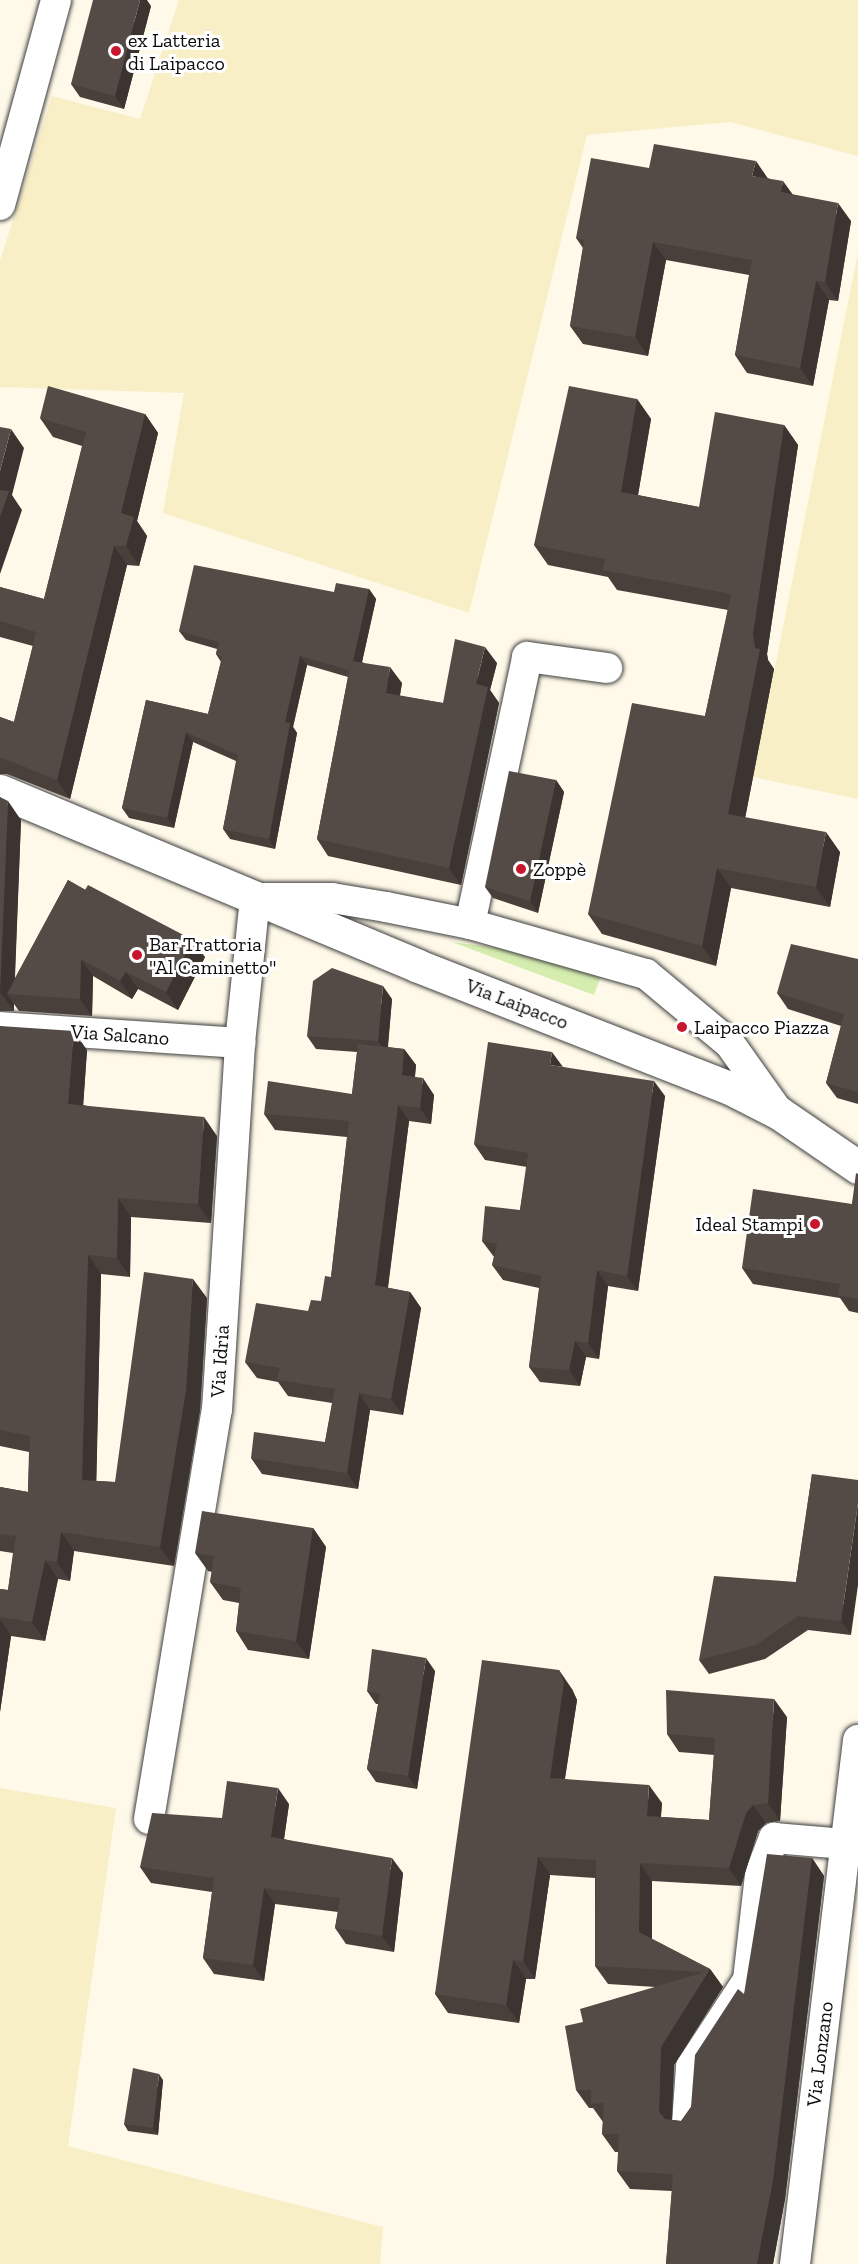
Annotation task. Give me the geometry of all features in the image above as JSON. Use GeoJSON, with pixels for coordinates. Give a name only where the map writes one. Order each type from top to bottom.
{"type":"FeatureCollection","features":[{"type":"Feature","properties":{"kind":"street"},"geometry":{"type":"LineString","coordinates":[[0,205],[56,0]]}},
{"type":"Feature","properties":{"kind":"street"},"geometry":{"type":"LineString","coordinates":[[471,924],[527,657],[607,668]]}},
{"type":"Feature","properties":{"kind":"street","name":"Via Laipacco"},"geometry":{"type":"LineString","coordinates":[[0,791],[255,898],[678,1065],[779,1113],[858,1167]]}},
{"type":"Feature","properties":{"kind":"street","name":"Via Laipacco"},"geometry":{"type":"LineString","coordinates":[[255,898],[332,898],[471,924],[646,974],[730,1044],[779,1113]]}},
{"type":"Feature","properties":{"kind":"street","name":"Via Idria"},"geometry":{"type":"LineString","coordinates":[[149,1819],[217,1410],[240,1043],[255,898]]}},
{"type":"Feature","properties":{"kind":"street","name":"Via Salcano"},"geometry":{"type":"LineString","coordinates":[[0,1027],[240,1043]]}},
{"type":"Feature","properties":{"kind":"street","name":"Via Lonzano"},"geometry":{"type":"LineString","coordinates":[[795,2264],[858,1740]]}},
{"type":"Feature","properties":{"kind":"street"},"geometry":{"type":"LineString","coordinates":[[687,2123],[691,2067],[748,1980],[760,1874],[774,1838],[845,1844]]}},
{"type":"Feature","properties":{"kind":"shaded area"},"geometry":{"type":"Polygon","coordinates":[[[179,0],[858,0],[858,156],[730,122],[587,135],[469,613],[163,513],[184,393],[0,387],[0,261],[52,96],[140,119],[179,0]]]}},
{"type":"Feature","properties":{"kind":"shaded area"},"geometry":{"type":"Polygon","coordinates":[[[858,253],[858,799],[753,777],[858,253]]]}},
{"type":"Feature","properties":{"kind":"shaded area"},"geometry":{"type":"Polygon","coordinates":[[[0,1788],[116,1808],[68,2146],[383,2227],[380,2264],[0,2264],[0,1788]]]}},
{"type":"Feature","properties":{"kind":"green space"},"geometry":{"type":"Polygon","coordinates":[[[452,942],[505,949],[601,976],[594,995],[452,942]]]}},
{"type":"Feature","properties":{"kind":"building","name":"ex Latteria di Laipacco"},"geometry":{"type":"Polygon","coordinates":[[[93,0],[140,0],[115,96],[71,84],[93,0]]]}},
{"type":"Feature","properties":{"kind":"building"},"geometry":{"type":"Polygon","coordinates":[[[654,144],[756,161],[752,176],[783,181],[781,192],[838,203],[825,282],[816,281],[800,368],[735,355],[752,260],[653,242],[635,337],[570,326],[584,240],[576,238],[591,158],[649,168],[654,144]]]}},
{"type":"Feature","properties":{"kind":"building"},"geometry":{"type":"Polygon","coordinates":[[[48,386],[145,414],[121,513],[134,517],[126,546],[114,546],[57,780],[0,757],[0,717],[14,722],[36,632],[0,621],[0,587],[44,599],[86,432],[40,418],[48,386]]]}},
{"type":"Feature","properties":{"kind":"building"},"geometry":{"type":"Polygon","coordinates":[[[569,386],[637,399],[621,492],[699,507],[715,412],[784,425],[753,634],[755,648],[760,649],[728,814],[826,832],[816,887],[717,868],[702,946],[588,914],[632,703],[705,716],[731,594],[603,570],[605,559],[534,545],[569,386]]]}},
{"type":"Feature","properties":{"kind":"building"},"geometry":{"type":"Polygon","coordinates":[[[0,427],[11,429],[0,471],[0,427]]]}},
{"type":"Feature","properties":{"kind":"building"},"geometry":{"type":"Polygon","coordinates":[[[0,490],[9,491],[0,517],[0,490]]]}},
{"type":"Feature","properties":{"kind":"building"},"geometry":{"type":"Polygon","coordinates":[[[194,565],[334,592],[336,583],[369,589],[349,670],[300,656],[285,722],[290,723],[269,839],[223,829],[238,755],[186,732],[167,818],[122,808],[146,700],[208,714],[222,657],[216,654],[219,642],[179,631],[194,565]]]}},
{"type":"Feature","properties":{"kind":"building"},"geometry":{"type":"Polygon","coordinates":[[[455,639],[485,647],[476,684],[488,687],[449,868],[317,839],[351,661],[390,667],[386,693],[443,703],[455,639]]]}},
{"type":"Feature","properties":{"kind":"building"},"geometry":{"type":"Polygon","coordinates":[[[509,771],[556,780],[530,901],[485,887],[509,771]]]}},
{"type":"Feature","properties":{"kind":"building"},"geometry":{"type":"Polygon","coordinates":[[[0,797],[8,801],[0,992],[0,797]]]}},
{"type":"Feature","properties":{"kind":"building"},"geometry":{"type":"Polygon","coordinates":[[[68,880],[85,890],[88,885],[193,940],[166,992],[126,972],[120,981],[81,959],[80,999],[7,994],[68,880]]]}},
{"type":"Feature","properties":{"kind":"building"},"geometry":{"type":"Polygon","coordinates":[[[791,944],[858,959],[858,1092],[826,1083],[844,1014],[777,993],[791,944]]]}},
{"type":"Feature","properties":{"kind":"building"},"geometry":{"type":"Polygon","coordinates":[[[332,968],[383,986],[378,1041],[307,1036],[313,981],[332,968]]]}},
{"type":"Feature","properties":{"kind":"building"},"geometry":{"type":"Polygon","coordinates":[[[0,1026],[74,1031],[68,1104],[204,1117],[198,1204],[118,1198],[117,1258],[88,1255],[82,1480],[115,1482],[144,1272],[193,1279],[186,1391],[160,1547],[61,1532],[57,1562],[45,1560],[32,1622],[0,1617],[0,1589],[8,1590],[16,1536],[0,1534],[0,1487],[28,1492],[30,1436],[0,1430],[0,1026]]]}},
{"type":"Feature","properties":{"kind":"building"},"geometry":{"type":"Polygon","coordinates":[[[488,1042],[552,1052],[550,1065],[654,1081],[627,1276],[597,1270],[588,1343],[575,1341],[569,1370],[529,1367],[541,1276],[492,1265],[497,1244],[482,1241],[485,1206],[520,1210],[528,1153],[474,1144],[488,1042]]]}},
{"type":"Feature","properties":{"kind":"building"},"geometry":{"type":"Polygon","coordinates":[[[358,1044],[404,1049],[402,1075],[423,1078],[420,1108],[398,1105],[375,1285],[410,1292],[391,1399],[359,1393],[347,1473],[251,1458],[254,1432],[325,1442],[335,1389],[277,1380],[280,1368],[245,1362],[256,1303],[308,1311],[311,1300],[321,1301],[325,1276],[331,1277],[349,1121],[264,1114],[268,1081],[352,1094],[358,1044]]]}},
{"type":"Feature","properties":{"kind":"building"},"geometry":{"type":"Polygon","coordinates":[[[856,1173],[858,1174],[858,1299],[838,1295],[840,1284],[742,1268],[753,1189],[852,1204],[856,1173]]]}},
{"type":"Feature","properties":{"kind":"building"},"geometry":{"type":"Polygon","coordinates":[[[812,1474],[858,1480],[858,1503],[841,1621],[798,1616],[756,1645],[699,1660],[714,1576],[796,1582],[812,1474]]]}},
{"type":"Feature","properties":{"kind":"building"},"geometry":{"type":"Polygon","coordinates":[[[202,1511],[313,1528],[296,1641],[236,1631],[241,1588],[210,1582],[214,1556],[195,1553],[202,1511]]]}},
{"type":"Feature","properties":{"kind":"building"},"geometry":{"type":"Polygon","coordinates":[[[372,1649],[426,1658],[408,1776],[367,1769],[380,1694],[367,1691],[372,1649]]]}},
{"type":"Feature","properties":{"kind":"building"},"geometry":{"type":"Polygon","coordinates":[[[482,1660],[559,1670],[564,1682],[550,1778],[649,1785],[647,1816],[709,1820],[715,1738],[667,1734],[666,1690],[774,1699],[768,1803],[753,1805],[746,1813],[729,1868],[640,1863],[639,1932],[710,1969],[661,2047],[659,2112],[665,2119],[681,2121],[691,2107],[695,2055],[738,1989],[744,1994],[767,1854],[812,1858],[773,2181],[757,2264],[666,2264],[673,2174],[617,2171],[619,2134],[602,2134],[604,2103],[591,2104],[591,2090],[576,2090],[565,2026],[583,2022],[580,2009],[705,1972],[595,1966],[596,1860],[538,1857],[523,1961],[513,1960],[506,2005],[435,1994],[482,1660]]]}},
{"type":"Feature","properties":{"kind":"building"},"geometry":{"type":"Polygon","coordinates":[[[227,1781],[278,1788],[271,1837],[392,1858],[382,1936],[335,1928],[340,1898],[264,1888],[253,1965],[203,1958],[214,1878],[140,1867],[152,1813],[222,1818],[227,1781]]]}},
{"type":"Feature","properties":{"kind":"building"},"geometry":{"type":"Polygon","coordinates":[[[133,2068],[159,2074],[153,2128],[124,2124],[133,2068]]]}},
{"type":"Feature","properties":{"kind":"place","name":"ex Latteria di Laipacco"},"geometry":{"type":"Point","coordinates":[116,51]}},
{"type":"Feature","properties":{"kind":"place","name":"Zoppè"},"geometry":{"type":"Point","coordinates":[521,869]}},
{"type":"Feature","properties":{"kind":"place","name":"Bar Trattoria \"Al Caminetto\""},"geometry":{"type":"Point","coordinates":[137,955]}},
{"type":"Feature","properties":{"kind":"place","name":"Laipacco Piazza"},"geometry":{"type":"Point","coordinates":[682,1027]}},
{"type":"Feature","properties":{"kind":"place","name":"Ideal Stampi"},"geometry":{"type":"Point","coordinates":[815,1224]}}]}
